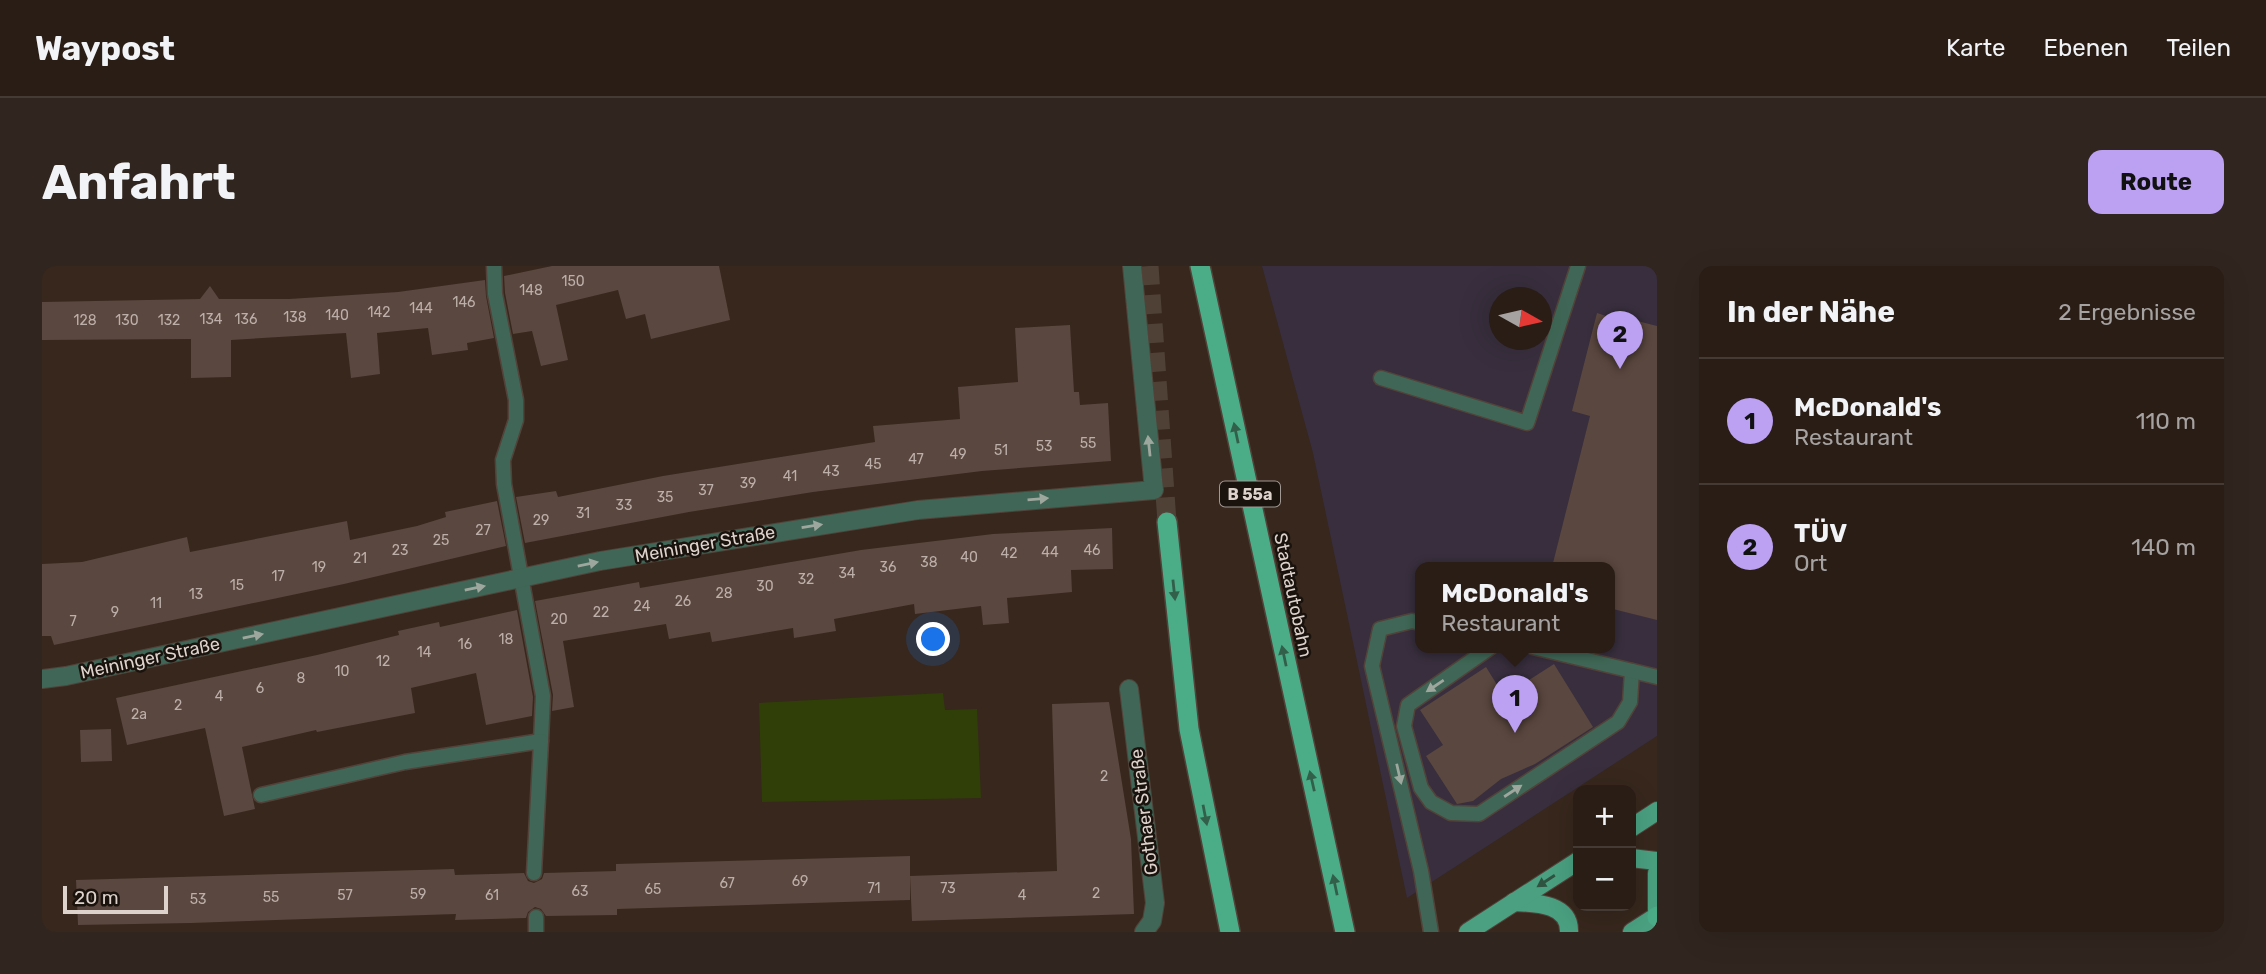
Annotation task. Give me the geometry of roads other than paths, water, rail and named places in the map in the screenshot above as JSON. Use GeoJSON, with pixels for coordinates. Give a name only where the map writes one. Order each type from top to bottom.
{"type":"FeatureCollection","features":[{"type":"Feature","properties":{"kind":"highway","name":"Stadtautobahn"},"geometry":{"type":"LineString","coordinates":[[1200,266],[1345,932]]}},
{"type":"Feature","properties":{"kind":"highway"},"geometry":{"type":"LineString","coordinates":[[1167,522],[1189,729],[1230,932]]}},
{"type":"Feature","properties":{"kind":"main road"},"geometry":{"type":"LineString","coordinates":[[1636,825],[1657,811]]}},
{"type":"Feature","properties":{"kind":"main road"},"geometry":{"type":"LineString","coordinates":[[1636,859],[1657,861]]}},
{"type":"Feature","properties":{"kind":"main road"},"geometry":{"type":"LineString","coordinates":[[1468,932],[1573,864]]}},
{"type":"Feature","properties":{"kind":"main road"},"geometry":{"type":"LineString","coordinates":[[1632,932],[1657,916],[1657,873]]}},
{"type":"Feature","properties":{"kind":"main road"},"geometry":{"type":"LineString","coordinates":[[1514,902],[1551,906],[1565,917],[1570,932]]}},
{"type":"Feature","properties":{"kind":"street","name":"Meininger Straße"},"geometry":{"type":"LineString","coordinates":[[42,679],[600,561],[918,510],[1154,490],[1132,266]]}},
{"type":"Feature","properties":{"kind":"street","name":"Gothaer Straße"},"geometry":{"type":"LineString","coordinates":[[1129,688],[1155,903],[1152,920],[1144,932]]}},
{"type":"Feature","properties":{"kind":"lane"},"geometry":{"type":"LineString","coordinates":[[494,266],[495,294],[516,400],[516,420],[503,460],[504,484],[543,696],[534,873]]}},
{"type":"Feature","properties":{"kind":"lane"},"geometry":{"type":"LineString","coordinates":[[1381,378],[1527,423],[1578,266]]}},
{"type":"Feature","properties":{"kind":"lane"},"geometry":{"type":"LineString","coordinates":[[1415,622],[1380,629],[1372,666],[1421,871],[1431,932]]}},
{"type":"Feature","properties":{"kind":"lane"},"geometry":{"type":"LineString","coordinates":[[1482,653],[1408,705],[1404,726],[1421,788],[1431,802],[1451,813],[1479,814],[1618,722],[1630,702],[1632,671]]}},
{"type":"Feature","properties":{"kind":"lane"},"geometry":{"type":"LineString","coordinates":[[1558,653],[1657,677]]}},
{"type":"Feature","properties":{"kind":"lane"},"geometry":{"type":"LineString","coordinates":[[261,795],[405,762],[541,741]]}},
{"type":"Feature","properties":{"kind":"tunnel"},"geometry":{"type":"LineString","coordinates":[[1149,266],[1167,522]]}},
{"type":"Feature","properties":{"kind":"place","name":"TÜV"},"geometry":{"type":"Point","coordinates":[1620,369]}},
{"type":"Feature","properties":{"kind":"place","name":"McDonald's"},"geometry":{"type":"Point","coordinates":[1515,733]}}]}
